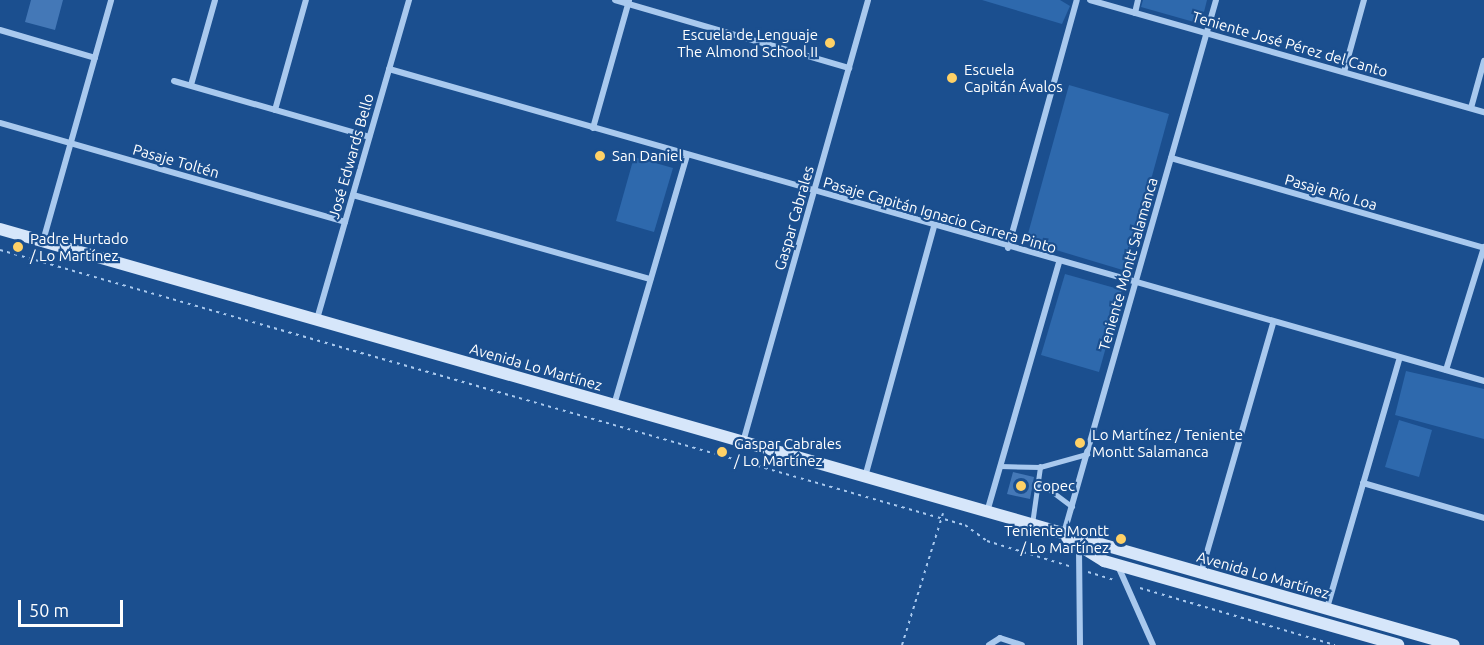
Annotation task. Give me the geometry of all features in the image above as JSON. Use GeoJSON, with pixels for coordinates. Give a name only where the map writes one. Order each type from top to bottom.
{"type":"FeatureCollection","features":[{"type":"Feature","properties":{"kind":"main road","name":"Avenida Lo Martínez"},"geometry":{"type":"LineString","coordinates":[[0,229],[1454,645]]}},
{"type":"Feature","properties":{"kind":"main road","name":"Avenida Lo Martínez"},"geometry":{"type":"LineString","coordinates":[[1064,535],[1079,549],[1118,565],[1398,645]]}},
{"type":"Feature","properties":{"kind":"street"},"geometry":{"type":"LineString","coordinates":[[43,241],[111,0]]}},
{"type":"Feature","properties":{"kind":"street"},"geometry":{"type":"LineString","coordinates":[[191,86],[215,0]]}},
{"type":"Feature","properties":{"kind":"street"},"geometry":{"type":"LineString","coordinates":[[275,110],[306,0]]}},
{"type":"Feature","properties":{"kind":"street","name":"José Edwards Bello"},"geometry":{"type":"LineString","coordinates":[[317,320],[409,0]]}},
{"type":"Feature","properties":{"kind":"street"},"geometry":{"type":"LineString","coordinates":[[615,0],[629,2],[849,68]]}},
{"type":"Feature","properties":{"kind":"street","name":"Gaspar Cabrales"},"geometry":{"type":"LineString","coordinates":[[742,442],[868,0]]}},
{"type":"Feature","properties":{"kind":"street"},"geometry":{"type":"LineString","coordinates":[[1008,248],[1077,0]]}},
{"type":"Feature","properties":{"kind":"street","name":"Teniente José Pérez del Canto"},"geometry":{"type":"LineString","coordinates":[[1090,0],[1484,112]]}},
{"type":"Feature","properties":{"kind":"street"},"geometry":{"type":"LineString","coordinates":[[1135,13],[1138,0]]}},
{"type":"Feature","properties":{"kind":"street","name":"Teniente Montt Salamanca"},"geometry":{"type":"LineString","coordinates":[[1064,535],[1216,0]]}},
{"type":"Feature","properties":{"kind":"street"},"geometry":{"type":"LineString","coordinates":[[1344,72],[1364,0]]}},
{"type":"Feature","properties":{"kind":"street"},"geometry":{"type":"LineString","coordinates":[[593,128],[629,2]]}},
{"type":"Feature","properties":{"kind":"street"},"geometry":{"type":"LineString","coordinates":[[0,30],[95,58]]}},
{"type":"Feature","properties":{"kind":"street"},"geometry":{"type":"LineString","coordinates":[[1470,108],[1484,61]]}},
{"type":"Feature","properties":{"kind":"street","name":"Pasaje Capitán Ignacio Carrera Pinto"},"geometry":{"type":"LineString","coordinates":[[389,69],[1399,360],[1484,381]]}},
{"type":"Feature","properties":{"kind":"street"},"geometry":{"type":"LineString","coordinates":[[174,81],[369,138]]}},
{"type":"Feature","properties":{"kind":"street","name":"Pasaje Toltén"},"geometry":{"type":"LineString","coordinates":[[0,123],[345,222]]}},
{"type":"Feature","properties":{"kind":"street"},"geometry":{"type":"LineString","coordinates":[[614,405],[687,155]]}},
{"type":"Feature","properties":{"kind":"street","name":"Pasaje Río Loa"},"geometry":{"type":"LineString","coordinates":[[1171,158],[1484,248]]}},
{"type":"Feature","properties":{"kind":"street"},"geometry":{"type":"LineString","coordinates":[[353,195],[650,279]]}},
{"type":"Feature","properties":{"kind":"street"},"geometry":{"type":"LineString","coordinates":[[865,477],[934,226]]}},
{"type":"Feature","properties":{"kind":"street"},"geometry":{"type":"LineString","coordinates":[[1446,370],[1484,248]]}},
{"type":"Feature","properties":{"kind":"street"},"geometry":{"type":"LineString","coordinates":[[987,513],[1059,262]]}},
{"type":"Feature","properties":{"kind":"street"},"geometry":{"type":"LineString","coordinates":[[1201,573],[1273,324]]}},
{"type":"Feature","properties":{"kind":"street"},"geometry":{"type":"LineString","coordinates":[[1327,608],[1399,360]]}},
{"type":"Feature","properties":{"kind":"street"},"geometry":{"type":"LineString","coordinates":[[1363,483],[1484,518]]}},
{"type":"Feature","properties":{"kind":"street"},"geometry":{"type":"LineString","coordinates":[[1079,549],[1080,645]]}},
{"type":"Feature","properties":{"kind":"street"},"geometry":{"type":"LineString","coordinates":[[1118,565],[1123,583],[1153,645]]}},
{"type":"Feature","properties":{"kind":"street"},"geometry":{"type":"LineString","coordinates":[[989,645],[1000,638],[1022,645]]}},
{"type":"Feature","properties":{"kind":"lane"},"geometry":{"type":"LineString","coordinates":[[1000,466],[1040,467],[1087,454]]}},
{"type":"Feature","properties":{"kind":"lane"},"geometry":{"type":"LineString","coordinates":[[1032,526],[1041,483],[1040,467]]}},
{"type":"Feature","properties":{"kind":"lane"},"geometry":{"type":"LineString","coordinates":[[1041,483],[1072,506]]}},
{"type":"Feature","properties":{"kind":"path"},"geometry":{"type":"LineString","coordinates":[[0,250],[965,525],[987,541],[1335,645]]}},
{"type":"Feature","properties":{"kind":"path"},"geometry":{"type":"LineString","coordinates":[[902,645],[947,501]]}},
{"type":"Feature","properties":{"kind":"shaded area"},"geometry":{"type":"Polygon","coordinates":[[[982,0],[1060,0],[1070,6],[1062,24],[982,0]]]}},
{"type":"Feature","properties":{"kind":"shaded area"},"geometry":{"type":"Polygon","coordinates":[[[1143,0],[1207,0],[1201,24],[1141,7],[1143,0]]]}},
{"type":"Feature","properties":{"kind":"shaded area"},"geometry":{"type":"Polygon","coordinates":[[[1069,85],[1169,114],[1126,271],[1026,241],[1069,85]]]}},
{"type":"Feature","properties":{"kind":"shaded area"},"geometry":{"type":"Polygon","coordinates":[[[634,157],[673,168],[654,232],[616,221],[634,157]]]}},
{"type":"Feature","properties":{"kind":"shaded area"},"geometry":{"type":"Polygon","coordinates":[[[1065,274],[1122,290],[1099,372],[1041,355],[1065,274]]]}},
{"type":"Feature","properties":{"kind":"shaded area"},"geometry":{"type":"Polygon","coordinates":[[[1406,371],[1484,389],[1484,439],[1395,415],[1406,371]]]}},
{"type":"Feature","properties":{"kind":"shaded area"},"geometry":{"type":"Polygon","coordinates":[[[1399,420],[1432,430],[1419,477],[1385,467],[1399,420]]]}},
{"type":"Feature","properties":{"kind":"building"},"geometry":{"type":"Polygon","coordinates":[[[31,0],[63,0],[55,30],[25,22],[31,0]]]}},
{"type":"Feature","properties":{"kind":"building","name":"Copec"},"geometry":{"type":"Polygon","coordinates":[[[1013,472],[1034,477],[1030,499],[1007,494],[1013,472]]]}},
{"type":"Feature","properties":{"kind":"place","name":"Escuela de Lenguaje The Almond School II"},"geometry":{"type":"Point","coordinates":[830,43]}},
{"type":"Feature","properties":{"kind":"place","name":"Escuela Capitán Ávalos"},"geometry":{"type":"Point","coordinates":[952,78]}},
{"type":"Feature","properties":{"kind":"place","name":"San Daniel"},"geometry":{"type":"Point","coordinates":[600,156]}},
{"type":"Feature","properties":{"kind":"place","name":"Padre Hurtado / Lo Martínez"},"geometry":{"type":"Point","coordinates":[18,247]}},
{"type":"Feature","properties":{"kind":"place","name":"Lo Martínez / Teniente Montt Salamanca"},"geometry":{"type":"Point","coordinates":[1080,443]}},
{"type":"Feature","properties":{"kind":"place","name":"Gaspar Cabrales / Lo Martínez"},"geometry":{"type":"Point","coordinates":[722,452]}},
{"type":"Feature","properties":{"kind":"place","name":"Copec"},"geometry":{"type":"Point","coordinates":[1021,486]}},
{"type":"Feature","properties":{"kind":"place","name":"Teniente Montt / Lo Martínez"},"geometry":{"type":"Point","coordinates":[1121,539]}}]}
